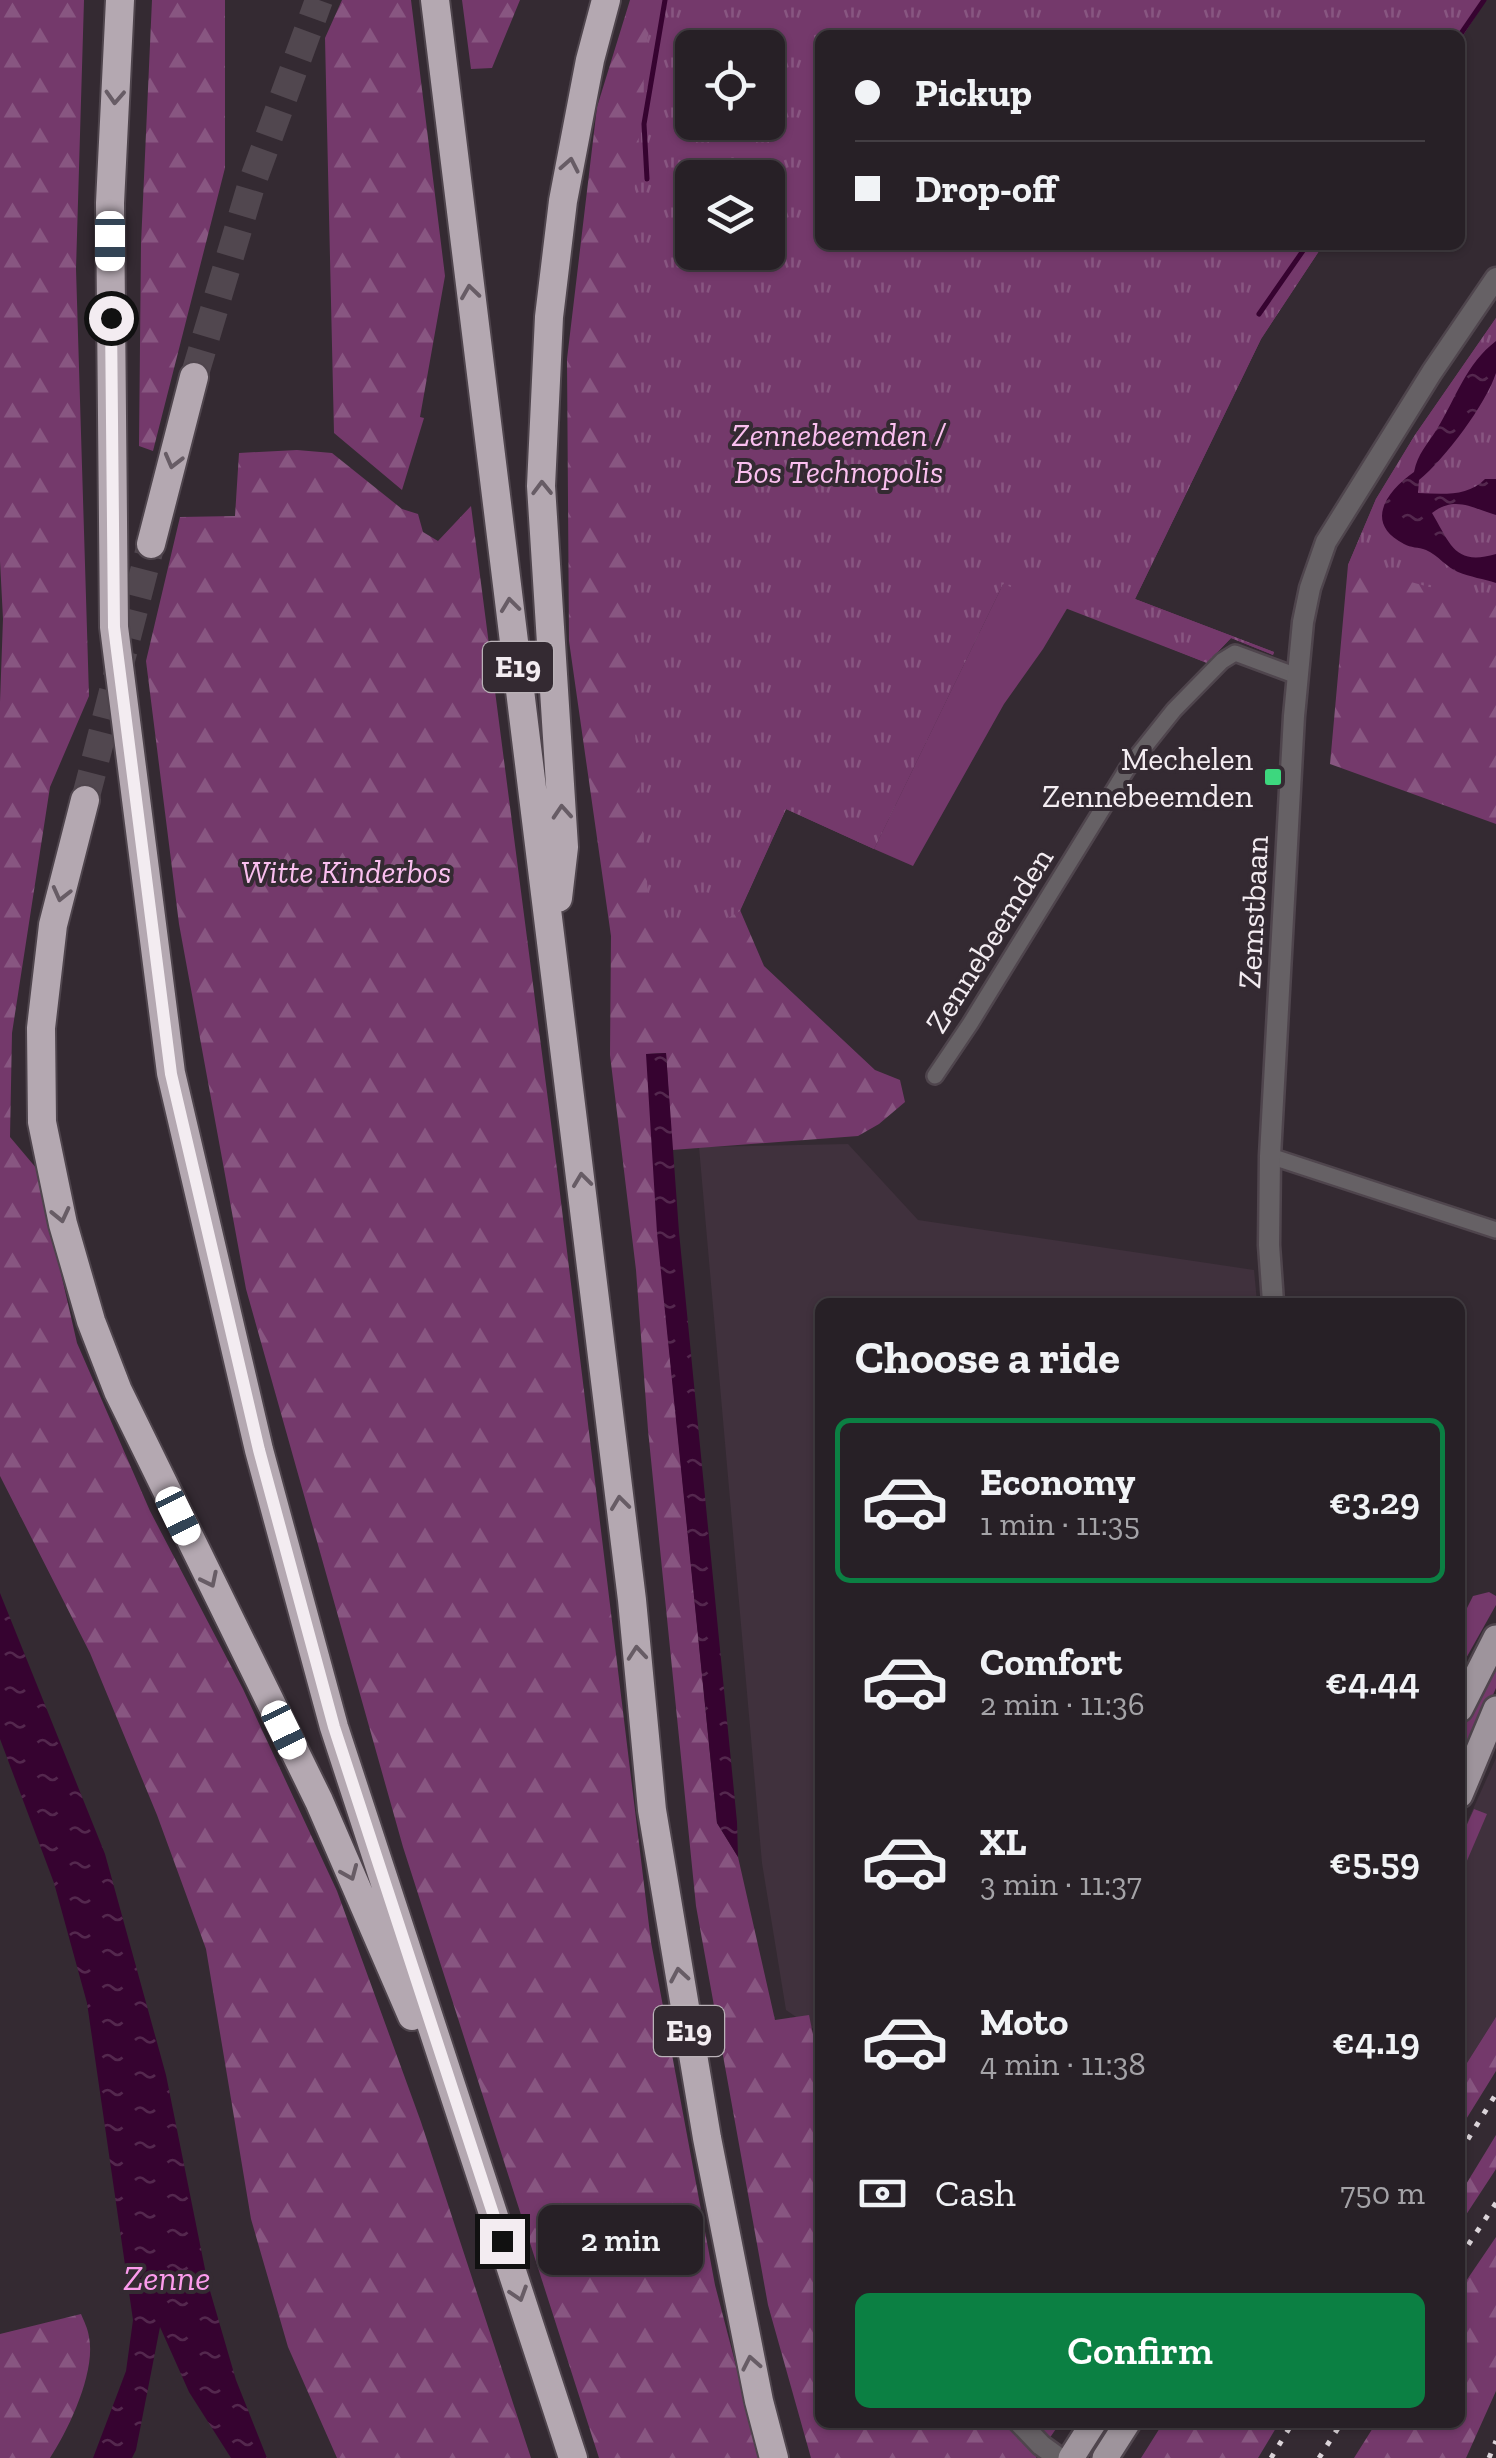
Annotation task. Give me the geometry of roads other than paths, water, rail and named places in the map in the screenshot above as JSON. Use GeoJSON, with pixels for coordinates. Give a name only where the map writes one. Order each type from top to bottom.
{"type":"FeatureCollection","features":[{"type":"Feature","properties":{"kind":"highway"},"geometry":{"type":"LineString","coordinates":[[120,0],[110,202],[114,627],[171,1074],[259,1450],[329,1708],[573,2458]]}},
{"type":"Feature","properties":{"kind":"highway","name":"E19"},"geometry":{"type":"LineString","coordinates":[[435,0],[554,944],[632,1600],[652,1810],[710,2157],[758,2401],[774,2458]]}},
{"type":"Feature","properties":{"kind":"highway"},"geometry":{"type":"LineString","coordinates":[[554,944],[564,847],[542,486],[549,318],[563,202],[590,60],[606,0]]}},
{"type":"Feature","properties":{"kind":"highway"},"geometry":{"type":"LineString","coordinates":[[151,544],[194,377]]}},
{"type":"Feature","properties":{"kind":"highway"},"geometry":{"type":"LineString","coordinates":[[85,800],[53,925],[41,1028],[42,1122],[72,1256],[118,1391],[319,1802],[478,2169]]}},
{"type":"Feature","properties":{"kind":"main road"},"geometry":{"type":"LineString","coordinates":[[1465,1699],[1496,1638]]}},
{"type":"Feature","properties":{"kind":"main road"},"geometry":{"type":"LineString","coordinates":[[1465,1783],[1496,1709]]}},
{"type":"Feature","properties":{"kind":"main road"},"geometry":{"type":"LineString","coordinates":[[1072,2458],[1091,2428]]}},
{"type":"Feature","properties":{"kind":"street","name":"Zemstbaan"},"geometry":{"type":"LineString","coordinates":[[1273,1298],[1270,1156],[1298,676],[1310,588],[1326,542],[1496,278]]}},
{"type":"Feature","properties":{"kind":"street","name":"Zennebeemden"},"geometry":{"type":"LineString","coordinates":[[935,1076],[1127,769],[1174,710],[1222,661],[1235,653],[1298,676]]}},
{"type":"Feature","properties":{"kind":"street"},"geometry":{"type":"LineString","coordinates":[[1270,1156],[1496,1230]]}},
{"type":"Feature","properties":{"kind":"street"},"geometry":{"type":"LineString","coordinates":[[1025,2428],[1059,2458]]}},
{"type":"Feature","properties":{"kind":"water"},"geometry":{"type":"Polygon","coordinates":[[[1496,341],[1496,373],[1491,386],[1464,430],[1419,480],[1418,493],[1463,492],[1485,479],[1496,479],[1496,515],[1456,504],[1432,513],[1450,543],[1463,555],[1496,554],[1496,583],[1458,572],[1430,552],[1404,544],[1384,527],[1382,517],[1388,498],[1414,472],[1420,454],[1469,371],[1496,341]]]}},
{"type":"Feature","properties":{"kind":"water"},"geometry":{"type":"Polygon","coordinates":[[[666,1053],[679,1232],[738,1857],[717,1823],[657,1233],[646,1054],[666,1053]]]}},
{"type":"Feature","properties":{"kind":"water","name":"Zenne"},"geometry":{"type":"Polygon","coordinates":[[[0,1593],[105,1854],[166,2075],[208,2284],[236,2380],[267,2458],[231,2458],[189,2392],[160,2327],[132,2458],[93,2458],[126,2371],[133,2320],[87,2003],[54,1883],[0,1739],[0,1593]]]}},
{"type":"Feature","properties":{"kind":"waterway"},"geometry":{"type":"LineString","coordinates":[[647,179],[644,124],[665,0]]}},
{"type":"Feature","properties":{"kind":"waterway"},"geometry":{"type":"LineString","coordinates":[[1463,30],[1484,0]]}},
{"type":"Feature","properties":{"kind":"waterway"},"geometry":{"type":"LineString","coordinates":[[1259,314],[1304,250]]}},
{"type":"Feature","properties":{"kind":"tunnel"},"geometry":{"type":"LineString","coordinates":[[194,377],[251,186],[319,0]]}},
{"type":"Feature","properties":{"kind":"tunnel"},"geometry":{"type":"LineString","coordinates":[[85,800],[151,544]]}},
{"type":"Feature","properties":{"kind":"railway"},"geometry":{"type":"LineString","coordinates":[[1465,2144],[1496,2094]]}},
{"type":"Feature","properties":{"kind":"railway"},"geometry":{"type":"LineString","coordinates":[[1465,2250],[1496,2203]]}},
{"type":"Feature","properties":{"kind":"railway"},"geometry":{"type":"LineString","coordinates":[[1271,2458],[1289,2428]]}},
{"type":"Feature","properties":{"kind":"railway"},"geometry":{"type":"LineString","coordinates":[[1319,2458],[1338,2428]]}},
{"type":"Feature","properties":{"kind":"railway"},"geometry":{"type":"LineString","coordinates":[[1489,2458],[1496,2441]]}},
{"type":"Feature","properties":{"kind":"place","name":"Mechelen Zennebeemden"},"geometry":{"type":"Point","coordinates":[1273,777]}},
{"type":"Feature","properties":{"kind":"park label","name":"Zennebeemden / Bos Technopolis"},"geometry":{"type":"Point","coordinates":[839,454]}},
{"type":"Feature","properties":{"kind":"park label","name":"Witte Kinderbos"},"geometry":{"type":"Point","coordinates":[346,872]}}]}
